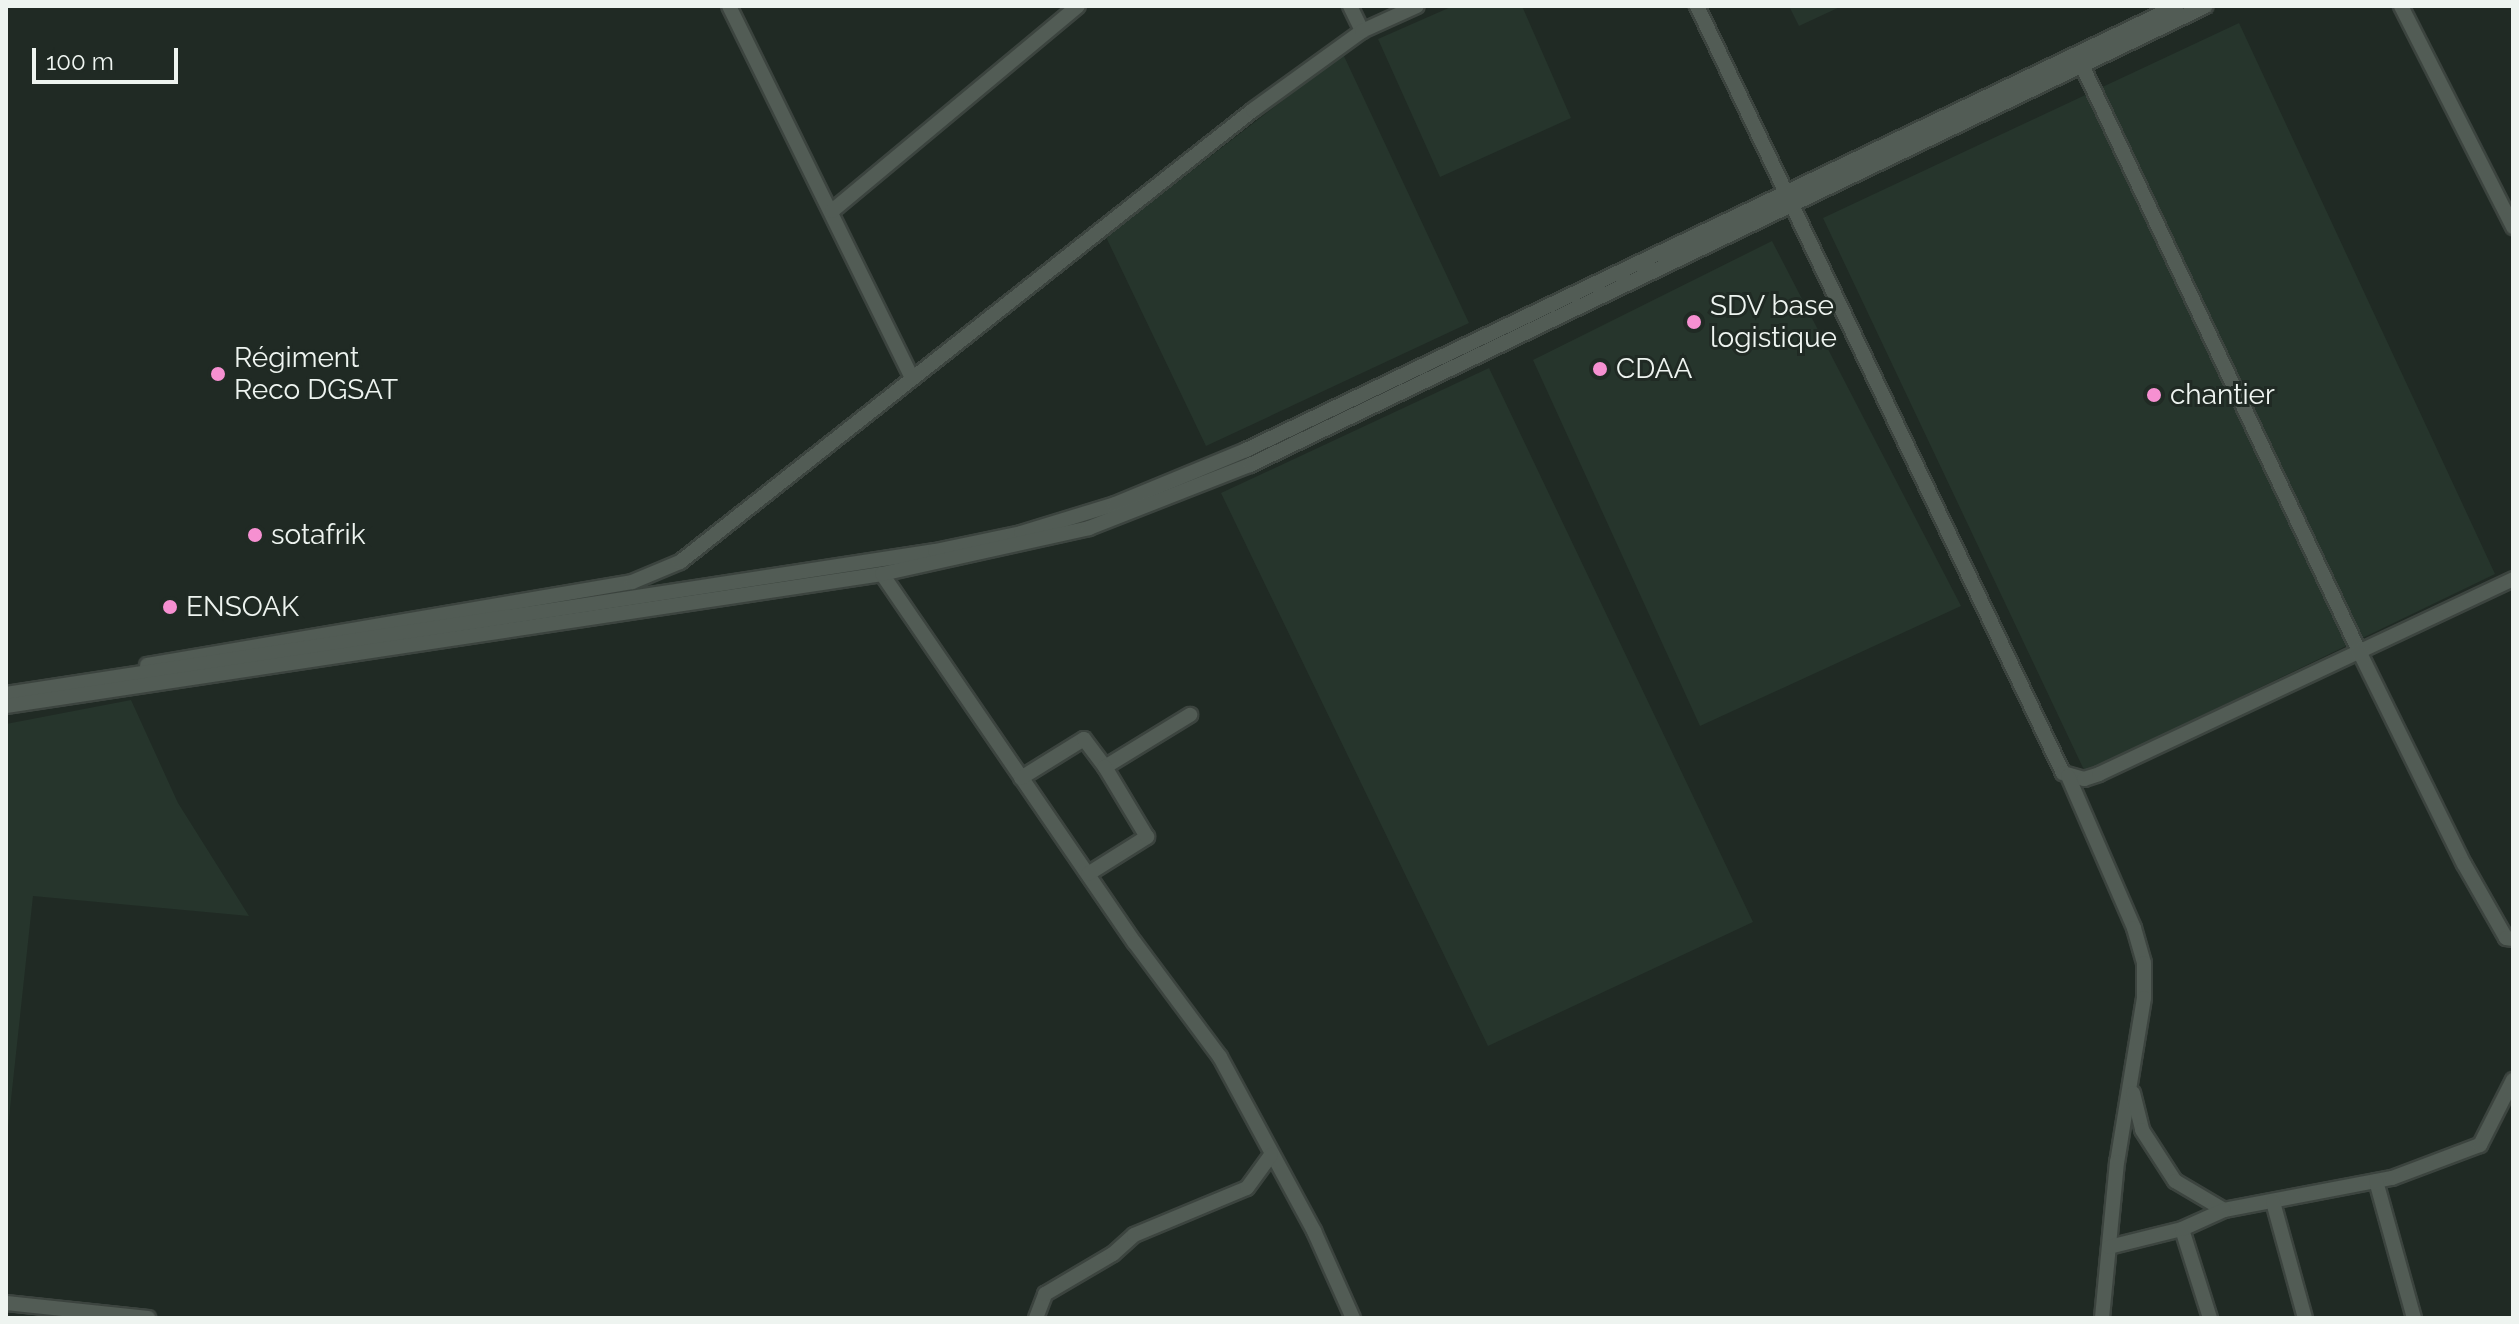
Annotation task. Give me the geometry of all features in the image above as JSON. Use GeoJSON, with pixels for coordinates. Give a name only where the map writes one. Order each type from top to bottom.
{"type":"FeatureCollection","features":[{"type":"Feature","properties":{"kind":"street"},"geometry":{"type":"LineString","coordinates":[[729,6],[912,378]]}},
{"type":"Feature","properties":{"kind":"street"},"geometry":{"type":"LineString","coordinates":[[832,211],[1078,6]]}},
{"type":"Feature","properties":{"kind":"street"},"geometry":{"type":"LineString","coordinates":[[1350,6],[1362,31]]}},
{"type":"Feature","properties":{"kind":"street"},"geometry":{"type":"LineString","coordinates":[[143,678],[150,663],[166,658],[511,604],[657,573],[699,549],[1091,232],[1362,31],[1417,6]]}},
{"type":"Feature","properties":{"kind":"street"},"geometry":{"type":"LineString","coordinates":[[1697,6],[2041,736],[2068,776],[2134,928],[2144,963],[2102,1318]]}},
{"type":"Feature","properties":{"kind":"street"},"geometry":{"type":"LineString","coordinates":[[2080,59],[2177,6]]}},
{"type":"Feature","properties":{"kind":"street"},"geometry":{"type":"LineString","coordinates":[[6,694],[143,678],[882,574],[1075,532],[1209,482],[2080,59],[2206,6]]}},
{"type":"Feature","properties":{"kind":"street"},"geometry":{"type":"LineString","coordinates":[[2401,6],[2512,219]]}},
{"type":"Feature","properties":{"kind":"street"},"geometry":{"type":"LineString","coordinates":[[2080,59],[2359,651],[2464,864],[2506,938],[2513,939]]}},
{"type":"Feature","properties":{"kind":"street"},"geometry":{"type":"LineString","coordinates":[[6,706],[143,678],[935,551],[1021,533],[1115,504],[1218,463],[1787,199]]}},
{"type":"Feature","properties":{"kind":"street"},"geometry":{"type":"LineString","coordinates":[[882,574],[1088,874],[1220,1057],[1314,1231],[1353,1318]]}},
{"type":"Feature","properties":{"kind":"street"},"geometry":{"type":"LineString","coordinates":[[2068,776],[2099,774],[2513,579]]}},
{"type":"Feature","properties":{"kind":"street"},"geometry":{"type":"LineString","coordinates":[[1105,767],[1190,715]]}},
{"type":"Feature","properties":{"kind":"street"},"geometry":{"type":"LineString","coordinates":[[1021,778],[1084,739],[1105,767],[1147,837],[1088,874]]}},
{"type":"Feature","properties":{"kind":"street"},"geometry":{"type":"LineString","coordinates":[[2109,1247],[2182,1229],[2224,1210],[2417,1172],[2480,1145],[2513,1080]]}},
{"type":"Feature","properties":{"kind":"street"},"geometry":{"type":"LineString","coordinates":[[2131,1084],[2142,1130],[2175,1181],[2224,1210]]}},
{"type":"Feature","properties":{"kind":"street"},"geometry":{"type":"LineString","coordinates":[[1036,1318],[1045,1294],[1113,1254],[1134,1235],[1247,1188],[1271,1155]]}},
{"type":"Feature","properties":{"kind":"street"},"geometry":{"type":"LineString","coordinates":[[2376,1181],[2414,1318]]}},
{"type":"Feature","properties":{"kind":"street"},"geometry":{"type":"LineString","coordinates":[[2273,1202],[2305,1318]]}},
{"type":"Feature","properties":{"kind":"street"},"geometry":{"type":"LineString","coordinates":[[2182,1229],[2210,1318]]}},
{"type":"Feature","properties":{"kind":"street"},"geometry":{"type":"LineString","coordinates":[[6,1303],[148,1318]]}},
{"type":"Feature","properties":{"kind":"shaded area"},"geometry":{"type":"Polygon","coordinates":[[[1453,6],[1522,6],[1571,118],[1440,177],[1378,39],[1453,6]]]}},
{"type":"Feature","properties":{"kind":"shaded area"},"geometry":{"type":"Polygon","coordinates":[[[1789,6],[1842,6],[1799,26],[1789,6]]]}},
{"type":"Feature","properties":{"kind":"shaded area"},"geometry":{"type":"Polygon","coordinates":[[[2239,23],[2495,574],[2085,772],[1823,218],[2239,23]]]}},
{"type":"Feature","properties":{"kind":"shaded area"},"geometry":{"type":"Polygon","coordinates":[[[1343,54],[1469,323],[1206,446],[1106,237],[1343,54]]]}},
{"type":"Feature","properties":{"kind":"shaded area"},"geometry":{"type":"Polygon","coordinates":[[[1772,241],[1961,606],[1700,726],[1533,360],[1772,241]]]}},
{"type":"Feature","properties":{"kind":"shaded area"},"geometry":{"type":"Polygon","coordinates":[[[1489,368],[1753,922],[1488,1046],[1221,493],[1489,368]]]}},
{"type":"Feature","properties":{"kind":"shaded area"},"geometry":{"type":"Polygon","coordinates":[[[131,700],[178,803],[249,916],[33,896],[6,1146],[6,724],[131,700]]]}},
{"type":"Feature","properties":{"kind":"place","name":"SDV base logistique"},"geometry":{"type":"Point","coordinates":[1694,322]}},
{"type":"Feature","properties":{"kind":"place","name":"CDAA"},"geometry":{"type":"Point","coordinates":[1600,369]}},
{"type":"Feature","properties":{"kind":"place","name":"Régiment Reco DGSAT"},"geometry":{"type":"Point","coordinates":[218,374]}},
{"type":"Feature","properties":{"kind":"place","name":"chantier"},"geometry":{"type":"Point","coordinates":[2154,395]}},
{"type":"Feature","properties":{"kind":"place","name":"sotafrik"},"geometry":{"type":"Point","coordinates":[255,535]}},
{"type":"Feature","properties":{"kind":"place","name":"ENSOAK"},"geometry":{"type":"Point","coordinates":[170,607]}}]}
